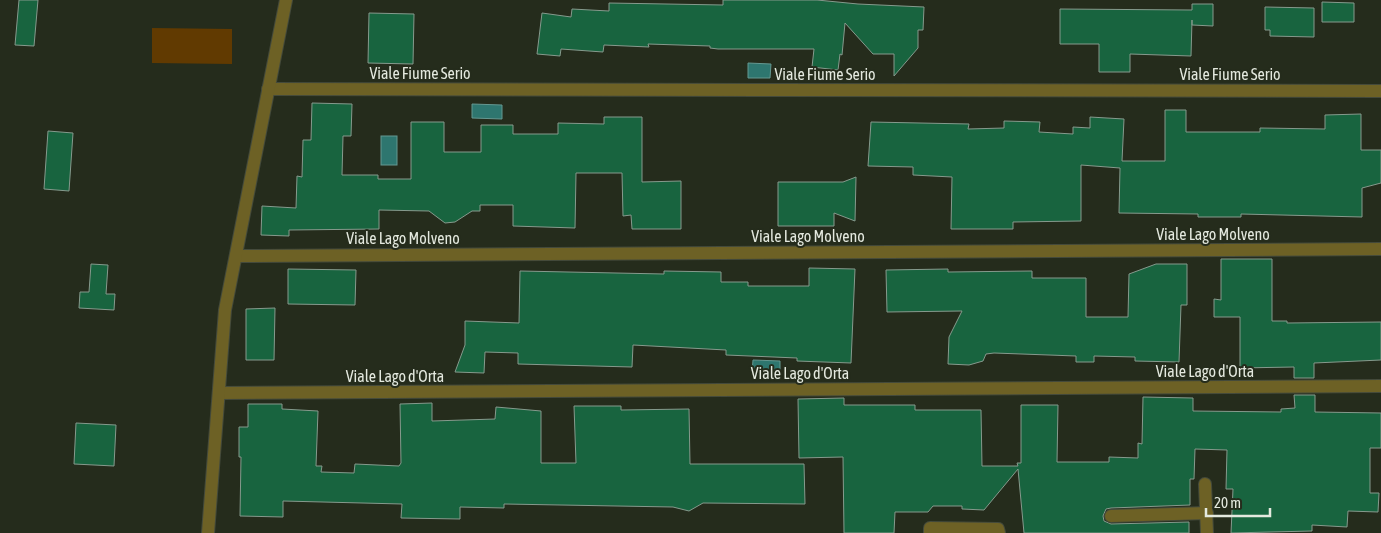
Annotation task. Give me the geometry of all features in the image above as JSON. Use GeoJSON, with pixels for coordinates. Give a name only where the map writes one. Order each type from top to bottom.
{"type":"FeatureCollection","features":[{"type":"Feature","properties":{"kind":"street"},"geometry":{"type":"LineString","coordinates":[[208,533],[225,310],[286,0]]}},
{"type":"Feature","properties":{"kind":"street","name":"Viale Fiume Serio"},"geometry":{"type":"LineString","coordinates":[[268,89],[1381,91]]}},
{"type":"Feature","properties":{"kind":"street","name":"Viale Lago Molveno"},"geometry":{"type":"LineString","coordinates":[[236,256],[1381,249]]}},
{"type":"Feature","properties":{"kind":"street","name":"Viale Lago d'Orta"},"geometry":{"type":"LineString","coordinates":[[219,393],[1381,386]]}},
{"type":"Feature","properties":{"kind":"street"},"geometry":{"type":"LineString","coordinates":[[1205,484],[1208,533]]}},
{"type":"Feature","properties":{"kind":"street"},"geometry":{"type":"LineString","coordinates":[[1111,516],[1207,514]]}},
{"type":"Feature","properties":{"kind":"street"},"geometry":{"type":"LineString","coordinates":[[930,533],[930,528],[998,531]]}},
{"type":"Feature","properties":{"kind":"shaded area"},"geometry":{"type":"Polygon","coordinates":[[[152,28],[232,29],[232,64],[152,63],[152,28]]]}},
{"type":"Feature","properties":{"kind":"water"},"geometry":{"type":"Polygon","coordinates":[[[748,63],[771,64],[770,78],[748,78],[748,63]]]}},
{"type":"Feature","properties":{"kind":"water"},"geometry":{"type":"Polygon","coordinates":[[[472,104],[502,105],[502,119],[472,118],[472,104]]]}},
{"type":"Feature","properties":{"kind":"water"},"geometry":{"type":"Polygon","coordinates":[[[381,136],[397,136],[397,165],[381,165],[381,136]]]}},
{"type":"Feature","properties":{"kind":"water"},"geometry":{"type":"Polygon","coordinates":[[[753,360],[780,361],[780,374],[752,373],[753,360]]]}},
{"type":"Feature","properties":{"kind":"building"},"geometry":{"type":"Polygon","coordinates":[[[19,0],[38,0],[34,46],[15,45],[19,0]]]}},
{"type":"Feature","properties":{"kind":"building"},"geometry":{"type":"Polygon","coordinates":[[[723,0],[817,0],[924,7],[923,30],[918,30],[918,48],[894,76],[894,54],[873,54],[845,23],[842,55],[840,54],[838,70],[812,67],[814,49],[718,49],[710,48],[710,46],[648,44],[649,47],[604,45],[603,52],[561,49],[560,56],[537,54],[542,13],[571,17],[572,9],[609,11],[609,3],[723,5],[723,0]]]}},
{"type":"Feature","properties":{"kind":"building"},"geometry":{"type":"Polygon","coordinates":[[[1322,2],[1354,3],[1354,22],[1322,22],[1322,2]]]}},
{"type":"Feature","properties":{"kind":"building"},"geometry":{"type":"Polygon","coordinates":[[[1192,4],[1213,4],[1213,26],[1192,25],[1192,20],[1191,56],[1130,54],[1130,72],[1099,72],[1099,44],[1060,44],[1060,9],[1192,10],[1192,4]]]}},
{"type":"Feature","properties":{"kind":"building"},"geometry":{"type":"Polygon","coordinates":[[[1265,7],[1314,8],[1314,37],[1270,36],[1270,30],[1265,30],[1265,7]]]}},
{"type":"Feature","properties":{"kind":"building"},"geometry":{"type":"Polygon","coordinates":[[[369,13],[414,14],[413,64],[368,63],[369,13]]]}},
{"type":"Feature","properties":{"kind":"building"},"geometry":{"type":"Polygon","coordinates":[[[312,103],[352,104],[351,136],[343,136],[342,175],[378,175],[378,179],[411,179],[411,122],[444,122],[444,152],[481,152],[481,125],[513,125],[513,134],[558,134],[558,123],[604,124],[604,117],[642,117],[642,182],[681,181],[681,229],[632,229],[631,215],[623,216],[622,173],[576,173],[575,228],[513,226],[513,205],[480,205],[480,211],[472,211],[455,222],[445,223],[429,211],[379,210],[379,229],[289,230],[289,236],[261,235],[262,206],[296,208],[297,176],[302,177],[303,140],[311,140],[312,103]]]}},
{"type":"Feature","properties":{"kind":"building"},"geometry":{"type":"Polygon","coordinates":[[[1165,110],[1186,110],[1186,132],[1260,132],[1260,128],[1325,129],[1325,115],[1361,114],[1361,150],[1381,150],[1381,183],[1362,188],[1362,217],[1241,214],[1241,217],[1198,217],[1198,214],[1119,213],[1120,168],[1081,165],[1081,221],[1013,222],[1013,229],[951,229],[952,177],[913,175],[913,167],[868,166],[871,122],[969,124],[968,129],[1004,128],[1004,121],[1040,122],[1039,132],[1073,134],[1073,127],[1090,128],[1090,117],[1124,119],[1122,161],[1165,161],[1165,110]]]}},
{"type":"Feature","properties":{"kind":"building"},"geometry":{"type":"Polygon","coordinates":[[[48,131],[73,133],[69,191],[44,189],[48,131]]]}},
{"type":"Feature","properties":{"kind":"building"},"geometry":{"type":"Polygon","coordinates":[[[856,177],[855,221],[834,213],[834,226],[778,226],[778,182],[843,182],[856,177]]]}},
{"type":"Feature","properties":{"kind":"building"},"geometry":{"type":"Polygon","coordinates":[[[1221,259],[1272,259],[1272,321],[1287,321],[1287,323],[1381,322],[1381,360],[1314,363],[1314,378],[1294,378],[1294,367],[1240,368],[1240,317],[1214,317],[1214,299],[1221,300],[1221,259]]]}},
{"type":"Feature","properties":{"kind":"building"},"geometry":{"type":"Polygon","coordinates":[[[91,264],[108,265],[106,294],[115,294],[114,310],[79,308],[80,292],[89,292],[91,264]]]}},
{"type":"Feature","properties":{"kind":"building"},"geometry":{"type":"Polygon","coordinates":[[[1156,264],[1187,264],[1187,305],[1181,305],[1179,362],[1135,361],[1135,357],[1094,356],[1094,362],[1076,362],[1076,356],[994,353],[986,354],[983,361],[969,365],[948,364],[949,337],[962,311],[887,312],[886,270],[948,269],[948,272],[1032,271],[1032,278],[1086,278],[1086,317],[1128,317],[1129,274],[1156,264]]]}},
{"type":"Feature","properties":{"kind":"building"},"geometry":{"type":"Polygon","coordinates":[[[809,268],[855,269],[851,363],[797,361],[797,358],[726,355],[726,350],[633,345],[632,367],[518,364],[518,353],[485,352],[484,373],[455,372],[465,345],[465,321],[519,323],[520,271],[664,274],[664,271],[721,272],[721,282],[748,282],[748,286],[809,286],[809,268]]]}},
{"type":"Feature","properties":{"kind":"building"},"geometry":{"type":"Polygon","coordinates":[[[288,269],[356,270],[355,305],[288,304],[288,269]]]}},
{"type":"Feature","properties":{"kind":"building"},"geometry":{"type":"Polygon","coordinates":[[[275,308],[274,360],[246,360],[246,309],[275,308]]]}},
{"type":"Feature","properties":{"kind":"building"},"geometry":{"type":"Polygon","coordinates":[[[1294,395],[1315,395],[1315,412],[1381,413],[1381,448],[1370,448],[1370,493],[1379,493],[1378,512],[1348,511],[1347,527],[1312,525],[1312,531],[1231,533],[1233,489],[1226,489],[1227,450],[1195,449],[1194,479],[1190,479],[1190,505],[1111,508],[1106,509],[1103,516],[1104,521],[1111,524],[1189,522],[1189,533],[1024,533],[1018,469],[984,510],[962,509],[962,506],[933,506],[928,512],[895,512],[894,533],[844,533],[843,457],[799,458],[798,399],[844,398],[844,405],[915,405],[915,410],[981,410],[982,466],[1018,466],[1017,463],[1021,463],[1021,405],[1058,405],[1057,462],[1109,462],[1109,457],[1138,458],[1138,443],[1142,444],[1143,397],[1193,398],[1193,411],[1281,412],[1281,409],[1295,408],[1294,395]]]}},
{"type":"Feature","properties":{"kind":"building"},"geometry":{"type":"Polygon","coordinates":[[[432,403],[432,421],[495,419],[496,407],[541,411],[541,463],[576,463],[574,406],[621,406],[621,410],[689,409],[690,464],[804,464],[805,504],[703,503],[689,511],[673,507],[504,504],[504,508],[460,507],[460,519],[401,518],[402,504],[283,501],[283,517],[240,516],[241,457],[239,457],[239,427],[248,427],[248,404],[282,404],[282,409],[318,411],[316,466],[322,466],[321,472],[354,473],[355,464],[399,466],[401,463],[400,404],[432,403]]]}},
{"type":"Feature","properties":{"kind":"building"},"geometry":{"type":"Polygon","coordinates":[[[76,423],[116,425],[114,466],[74,464],[76,423]]]}}]}
